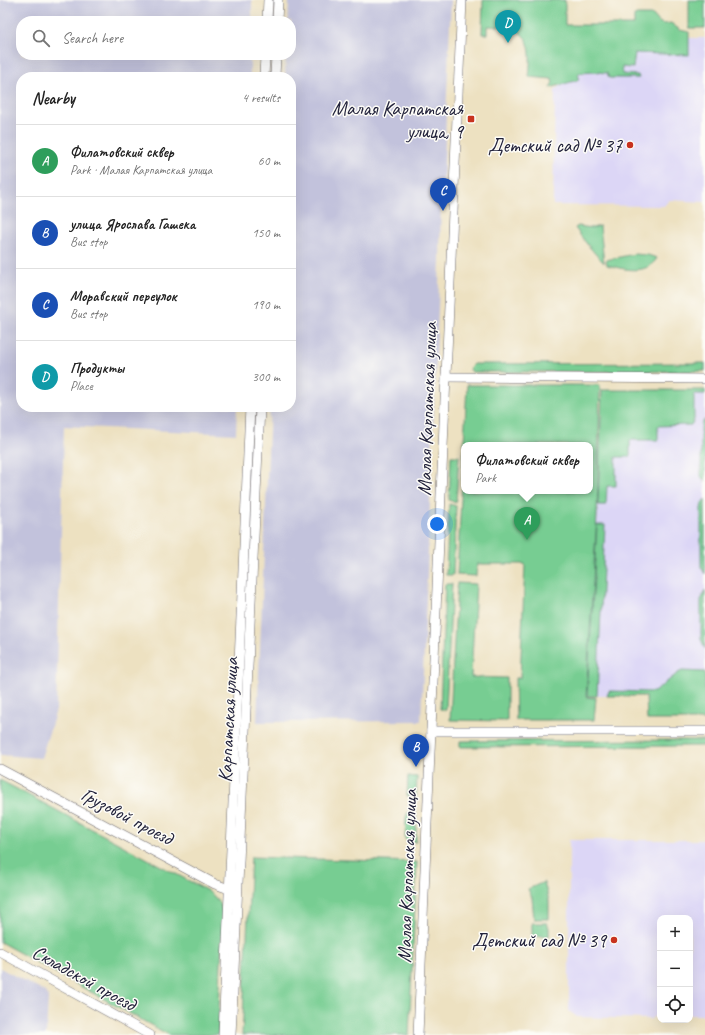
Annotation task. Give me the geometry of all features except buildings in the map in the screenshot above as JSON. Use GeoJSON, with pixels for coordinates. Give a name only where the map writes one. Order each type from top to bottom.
{"type":"FeatureCollection","features":[{"type":"Feature","properties":{"kind":"street"},"geometry":{"type":"LineString","coordinates":[[267,16],[268,0]]}},
{"type":"Feature","properties":{"kind":"street"},"geometry":{"type":"LineString","coordinates":[[277,16],[278,0]]}},
{"type":"Feature","properties":{"kind":"street","name":"Малая Карпатская улица"},"geometry":{"type":"LineString","coordinates":[[418,1035],[462,0]]}},
{"type":"Feature","properties":{"kind":"street"},"geometry":{"type":"LineString","coordinates":[[264,72],[265,60]]}},
{"type":"Feature","properties":{"kind":"street"},"geometry":{"type":"LineString","coordinates":[[275,72],[276,60]]}},
{"type":"Feature","properties":{"kind":"street"},"geometry":{"type":"LineString","coordinates":[[446,377],[598,379],[705,378]]}},
{"type":"Feature","properties":{"kind":"street","name":"Карпатская улица"},"geometry":{"type":"LineString","coordinates":[[231,1035],[233,890],[250,412]]}},
{"type":"Feature","properties":{"kind":"street","name":"Карпатская улица"},"geometry":{"type":"LineString","coordinates":[[222,1035],[233,890],[260,412]]}},
{"type":"Feature","properties":{"kind":"street"},"geometry":{"type":"LineString","coordinates":[[431,731],[705,731]]}},
{"type":"Feature","properties":{"kind":"street","name":"Грузовой проезд"},"geometry":{"type":"LineString","coordinates":[[0,769],[215,884],[233,890]]}},
{"type":"Feature","properties":{"kind":"street","name":"Складской проезд"},"geometry":{"type":"LineString","coordinates":[[0,952],[150,1035]]}},
{"type":"Feature","properties":{"kind":"shaded area"},"geometry":{"type":"Polygon","coordinates":[[[0,0],[252,0],[252,16],[16,16],[16,60],[250,60],[250,72],[16,72],[16,412],[237,412],[236,434],[64,426],[56,710],[41,758],[0,755],[0,0]]]}},
{"type":"Feature","properties":{"kind":"shaded area"},"geometry":{"type":"Polygon","coordinates":[[[289,0],[451,0],[443,186],[441,186],[440,260],[421,721],[257,722],[270,412],[296,412],[296,72],[285,72],[286,60],[296,60],[296,16],[288,16],[289,0]]]}},
{"type":"Feature","properties":{"kind":"shaded area","name":"Детский сад № 37"},"geometry":{"type":"Polygon","coordinates":[[[616,38],[705,38],[705,202],[669,200],[664,206],[553,205],[555,90],[616,38]]]}},
{"type":"Feature","properties":{"kind":"shaded area"},"geometry":{"type":"Polygon","coordinates":[[[602,390],[705,390],[705,720],[647,720],[646,696],[587,696],[597,525],[602,390]]]}},
{"type":"Feature","properties":{"kind":"shaded area","name":"Детский сад № 39"},"geometry":{"type":"Polygon","coordinates":[[[569,840],[705,840],[705,1015],[693,1015],[693,915],[657,915],[657,1016],[651,1019],[577,1017],[569,1011],[569,840]]]}},
{"type":"Feature","properties":{"kind":"shaded area"},"geometry":{"type":"Polygon","coordinates":[[[0,968],[45,992],[48,997],[46,1035],[0,1035],[0,968]]]}},
{"type":"Feature","properties":{"kind":"green space"},"geometry":{"type":"Polygon","coordinates":[[[483,0],[565,0],[565,25],[634,25],[634,15],[653,15],[663,24],[671,23],[680,30],[689,32],[689,55],[635,53],[633,68],[622,67],[622,74],[638,75],[639,78],[609,78],[607,73],[579,73],[578,80],[550,88],[553,82],[552,79],[529,77],[530,58],[528,43],[515,27],[487,26],[487,34],[482,34],[483,0]]]}},
{"type":"Feature","properties":{"kind":"green space"},"geometry":{"type":"Polygon","coordinates":[[[689,0],[705,0],[705,28],[689,28],[689,0]]]}},
{"type":"Feature","properties":{"kind":"green space"},"geometry":{"type":"Polygon","coordinates":[[[578,226],[592,228],[600,226],[604,263],[575,228],[578,226]]]}},
{"type":"Feature","properties":{"kind":"green space"},"geometry":{"type":"Polygon","coordinates":[[[634,254],[648,255],[657,258],[653,264],[634,270],[607,265],[606,260],[634,254]]]}},
{"type":"Feature","properties":{"kind":"green space"},"geometry":{"type":"Polygon","coordinates":[[[705,363],[705,371],[472,372],[469,368],[473,364],[705,363]]]}},
{"type":"Feature","properties":{"kind":"green space"},"geometry":{"type":"Polygon","coordinates":[[[467,385],[600,385],[597,515],[586,697],[596,698],[594,720],[516,720],[515,678],[520,678],[525,564],[477,564],[476,576],[457,575],[461,494],[593,494],[593,442],[464,442],[467,385]]]}},
{"type":"Feature","properties":{"kind":"green space"},"geometry":{"type":"Polygon","coordinates":[[[602,390],[705,390],[705,394],[694,394],[694,420],[691,425],[658,426],[658,440],[630,440],[630,457],[616,457],[616,486],[607,486],[606,505],[598,505],[602,390]]]}},
{"type":"Feature","properties":{"kind":"green space"},"geometry":{"type":"Polygon","coordinates":[[[705,419],[705,482],[701,476],[701,427],[705,419]]]}},
{"type":"Feature","properties":{"kind":"green space"},"geometry":{"type":"Polygon","coordinates":[[[451,456],[459,456],[456,503],[449,500],[451,456]]]}},
{"type":"Feature","properties":{"kind":"green space"},"geometry":{"type":"Polygon","coordinates":[[[705,499],[705,574],[701,567],[701,509],[702,503],[705,499]]]}},
{"type":"Feature","properties":{"kind":"green space"},"geometry":{"type":"Polygon","coordinates":[[[449,504],[456,506],[453,575],[446,575],[449,504]]]}},
{"type":"Feature","properties":{"kind":"green space"},"geometry":{"type":"Polygon","coordinates":[[[597,525],[605,525],[597,696],[587,696],[597,525]]]}},
{"type":"Feature","properties":{"kind":"green space"},"geometry":{"type":"Polygon","coordinates":[[[457,583],[476,584],[471,677],[507,678],[507,721],[450,720],[457,583]]]}},
{"type":"Feature","properties":{"kind":"green space"},"geometry":{"type":"Polygon","coordinates":[[[445,584],[452,584],[446,710],[440,709],[445,584]]]}},
{"type":"Feature","properties":{"kind":"green space"},"geometry":{"type":"Polygon","coordinates":[[[705,590],[705,649],[701,639],[701,601],[705,590]]]}},
{"type":"Feature","properties":{"kind":"green space"},"geometry":{"type":"Polygon","coordinates":[[[682,671],[705,672],[705,720],[647,720],[646,696],[607,696],[609,691],[654,692],[682,671]]]}},
{"type":"Feature","properties":{"kind":"green space"},"geometry":{"type":"Polygon","coordinates":[[[705,740],[705,746],[460,747],[460,741],[705,740]]]}},
{"type":"Feature","properties":{"kind":"green space"},"geometry":{"type":"Polygon","coordinates":[[[408,776],[417,777],[416,798],[407,796],[408,776]]]}},
{"type":"Feature","properties":{"kind":"green space"},"geometry":{"type":"Polygon","coordinates":[[[0,780],[206,890],[215,898],[221,907],[223,915],[218,1035],[169,1035],[0,942],[0,780]]]}},
{"type":"Feature","properties":{"kind":"green space"},"geometry":{"type":"Polygon","coordinates":[[[408,812],[416,812],[416,842],[405,839],[406,817],[408,812]]]}},
{"type":"Feature","properties":{"kind":"green space"},"geometry":{"type":"Polygon","coordinates":[[[251,857],[417,862],[409,1035],[242,1035],[251,857]]]}},
{"type":"Feature","properties":{"kind":"green space"},"geometry":{"type":"Polygon","coordinates":[[[544,882],[549,901],[549,919],[534,919],[532,898],[528,889],[544,882]]]}},
{"type":"Feature","properties":{"kind":"green space"},"geometry":{"type":"Polygon","coordinates":[[[532,923],[547,923],[549,928],[549,936],[532,936],[532,923]]]}},
{"type":"Feature","properties":{"kind":"place","name":"Продукты"},"geometry":{"type":"Point","coordinates":[508,43]}},
{"type":"Feature","properties":{"kind":"place","name":"Малая Карпатская улица, 9"},"geometry":{"type":"Point","coordinates":[471,119]}},
{"type":"Feature","properties":{"kind":"place","name":"Детский сад № 37"},"geometry":{"type":"Point","coordinates":[630,145]}},
{"type":"Feature","properties":{"kind":"place","name":"Моравский переулок"},"geometry":{"type":"Point","coordinates":[443,211]}},
{"type":"Feature","properties":{"kind":"place","name":"Филатовский сквер"},"geometry":{"type":"Point","coordinates":[527,540]}},
{"type":"Feature","properties":{"kind":"place","name":"улица Ярослава Гашека"},"geometry":{"type":"Point","coordinates":[416,767]}},
{"type":"Feature","properties":{"kind":"place","name":"Детский сад № 39"},"geometry":{"type":"Point","coordinates":[614,940]}}]}
